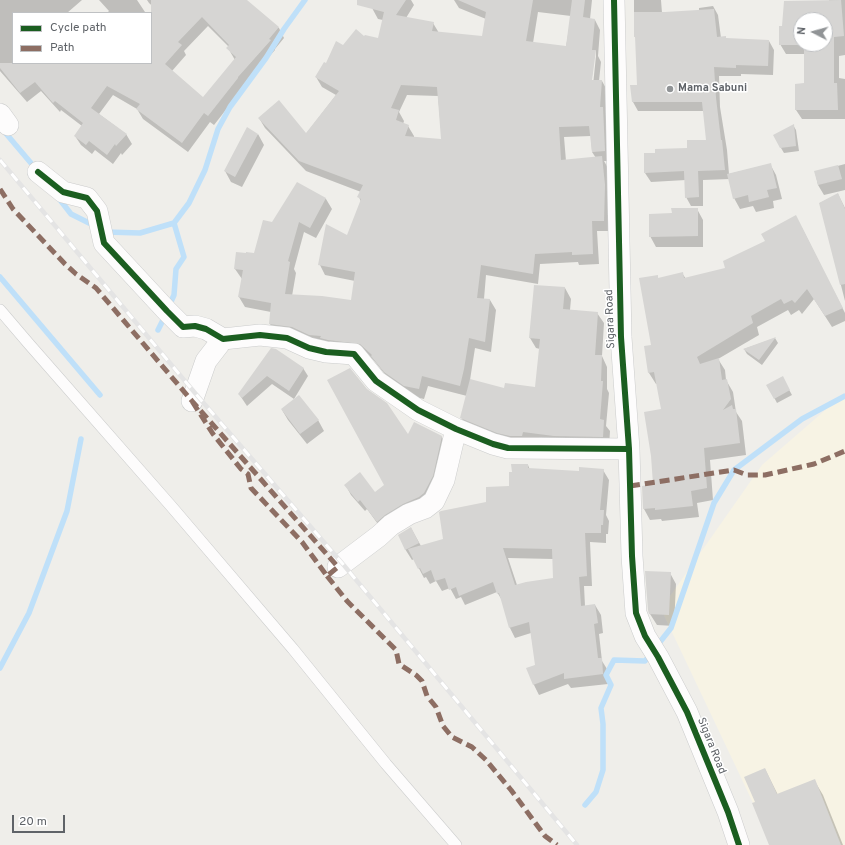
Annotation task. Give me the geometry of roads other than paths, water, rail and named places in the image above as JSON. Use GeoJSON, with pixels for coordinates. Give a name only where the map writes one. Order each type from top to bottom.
{"type":"FeatureCollection","features":[{"type":"Feature","properties":{"kind":"street","name":"Sigara Road"},"geometry":{"type":"LineString","coordinates":[[614,0],[621,337],[629,449],[632,556],[636,613],[645,636],[658,657],[687,712],[728,812],[739,845]]}},
{"type":"Feature","properties":{"kind":"street"},"geometry":{"type":"LineString","coordinates":[[38,172],[63,192],[87,198],[97,211],[104,243],[183,327],[195,326],[206,329],[223,339],[260,335],[287,338],[309,348],[326,352],[354,354],[376,381],[384,388],[418,410],[456,429],[508,448],[629,449]]}},
{"type":"Feature","properties":{"kind":"street"},"geometry":{"type":"LineString","coordinates":[[192,401],[206,361],[223,339]]}},
{"type":"Feature","properties":{"kind":"street"},"geometry":{"type":"LineString","coordinates":[[338,567],[392,525],[409,514],[425,508],[434,501],[444,480],[456,429]]}},
{"type":"Feature","properties":{"kind":"lane"},"geometry":{"type":"LineString","coordinates":[[0,310],[293,649],[386,764],[456,845]]}},
{"type":"Feature","properties":{"kind":"waterway"},"geometry":{"type":"LineString","coordinates":[[106,232],[140,233],[174,223],[189,203],[205,170],[218,129],[230,107],[266,58],[284,29],[305,0]]}},
{"type":"Feature","properties":{"kind":"waterway"},"geometry":{"type":"LineString","coordinates":[[3,130],[36,169]]}},
{"type":"Feature","properties":{"kind":"waterway"},"geometry":{"type":"LineString","coordinates":[[57,196],[71,214],[95,226]]}},
{"type":"Feature","properties":{"kind":"waterway"},"geometry":{"type":"LineString","coordinates":[[169,306],[174,295],[176,269],[184,257],[174,223]]}},
{"type":"Feature","properties":{"kind":"waterway"},"geometry":{"type":"LineString","coordinates":[[0,277],[100,395]]}},
{"type":"Feature","properties":{"kind":"waterway"},"geometry":{"type":"LineString","coordinates":[[158,330],[165,316]]}},
{"type":"Feature","properties":{"kind":"waterway"},"geometry":{"type":"LineString","coordinates":[[656,647],[671,628],[714,503],[734,470],[802,419],[845,396]]}},
{"type":"Feature","properties":{"kind":"waterway"},"geometry":{"type":"LineString","coordinates":[[0,668],[29,613],[67,511],[81,439]]}},
{"type":"Feature","properties":{"kind":"waterway"},"geometry":{"type":"LineString","coordinates":[[585,805],[596,792],[603,770],[603,724],[601,708],[611,685],[606,675],[614,660],[645,661],[651,654]]}},
{"type":"Feature","properties":{"kind":"railway"},"geometry":{"type":"LineString","coordinates":[[0,160],[195,393],[342,563],[577,845]]}},
{"type":"Feature","properties":{"kind":"place","name":"Mama Sabuni"},"geometry":{"type":"Point","coordinates":[670,89]}}]}
